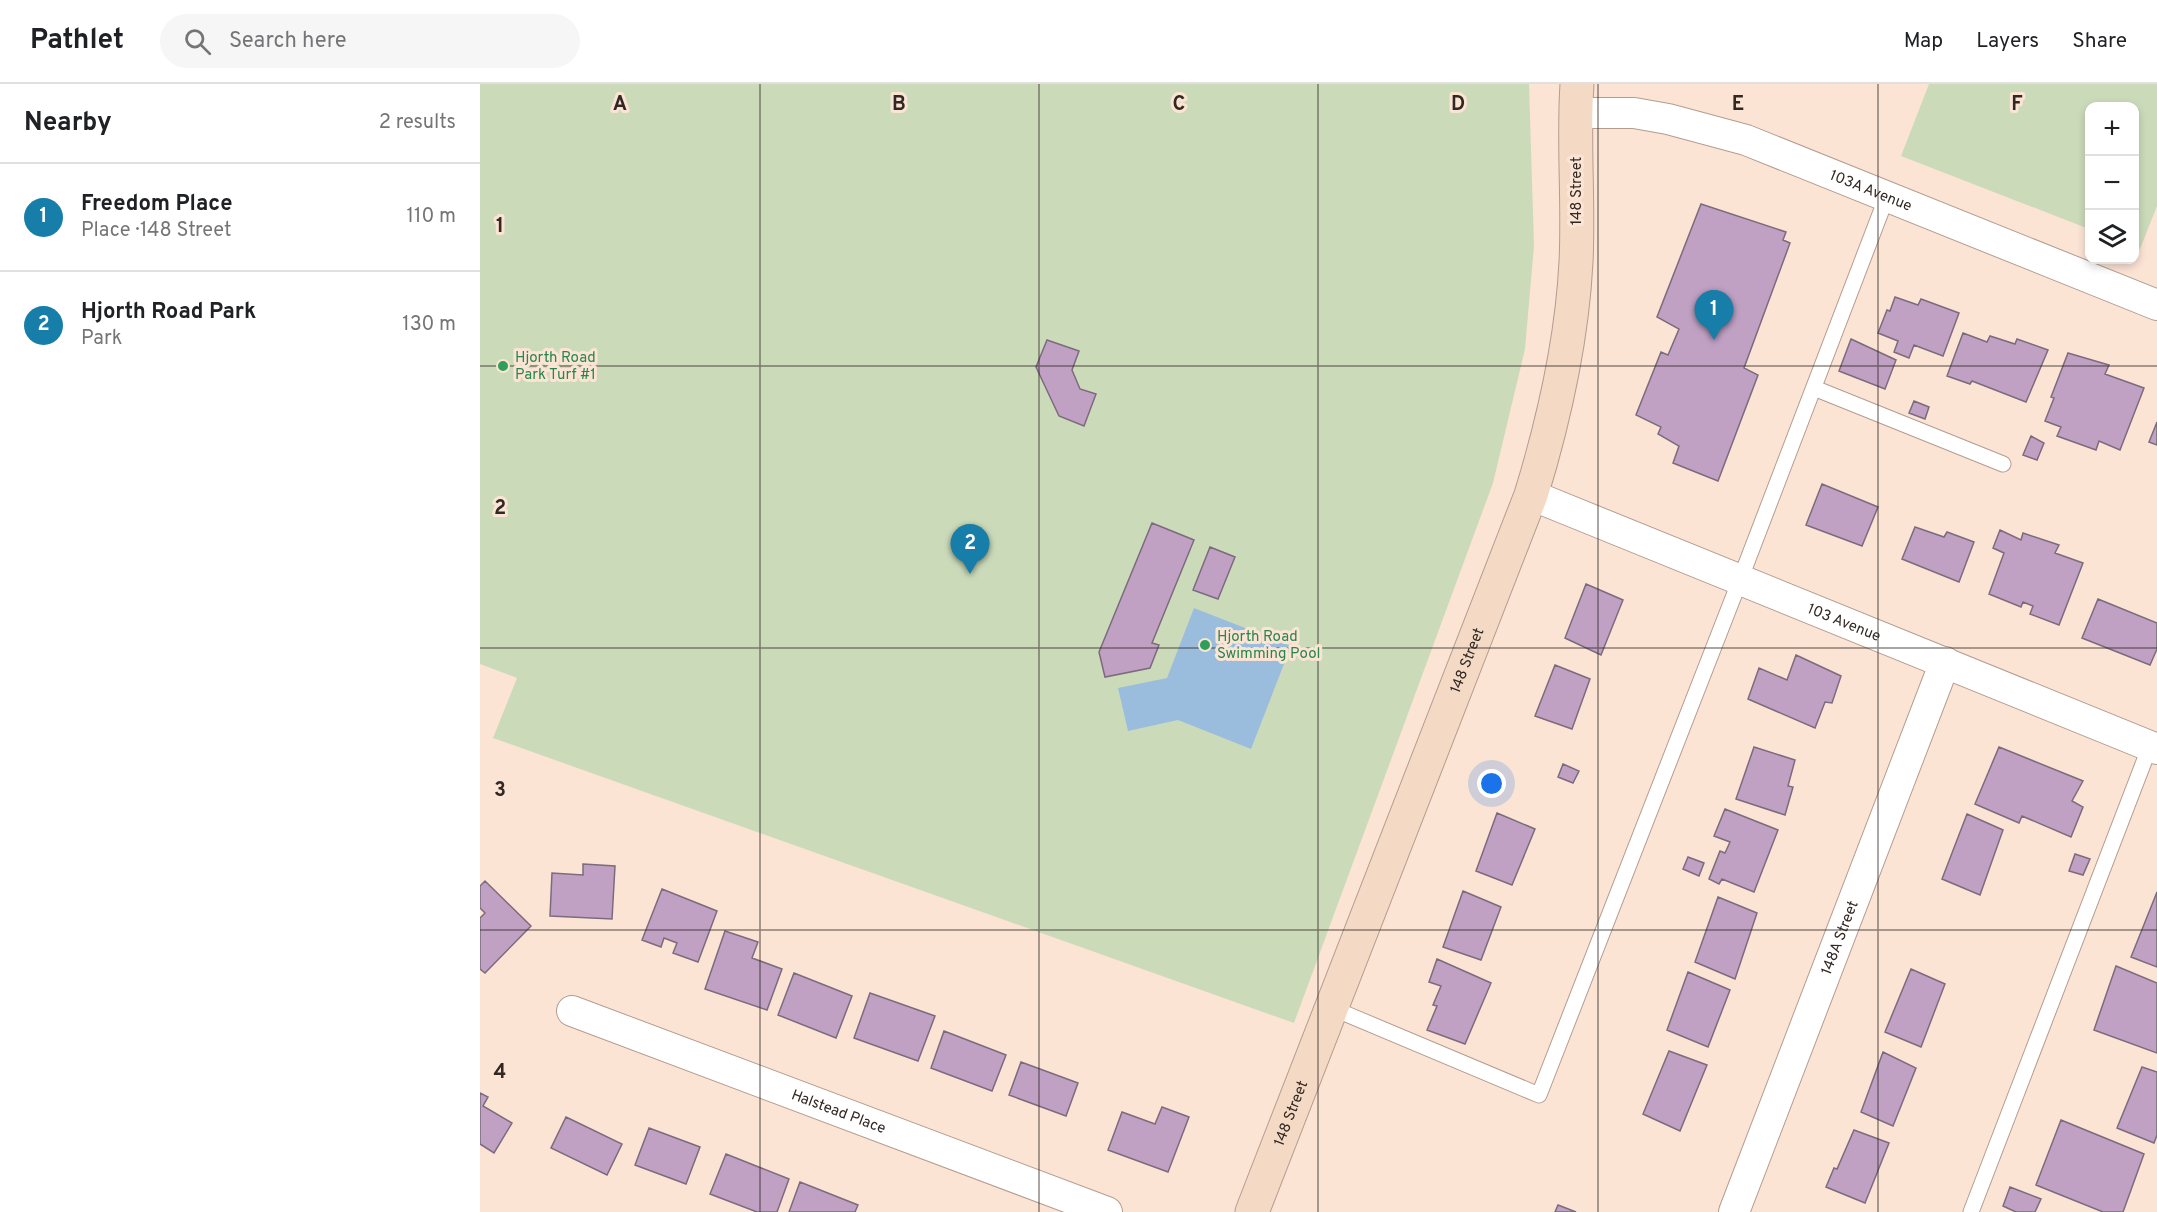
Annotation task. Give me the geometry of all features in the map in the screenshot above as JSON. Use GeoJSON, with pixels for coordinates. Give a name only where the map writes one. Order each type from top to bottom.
{"type":"FeatureCollection","features":[{"type":"Feature","properties":{"kind":"main road","name":"148 Street"},"geometry":{"type":"LineString","coordinates":[[1252,1212],[1531,495],[1555,401],[1572,314],[1576,261],[1576,98]]}},
{"type":"Feature","properties":{"kind":"street","name":"103A Avenue"},"geometry":{"type":"LineString","coordinates":[[1576,98],[1746,140],[2157,305]]}},
{"type":"Feature","properties":{"kind":"street","name":"103 Avenue"},"geometry":{"type":"LineString","coordinates":[[1531,495],[2153,747]]}},
{"type":"Feature","properties":{"kind":"street","name":"148A Street"},"geometry":{"type":"LineString","coordinates":[[1734,1212],[1945,662]]}},
{"type":"Feature","properties":{"kind":"street","name":"Halstead Place"},"geometry":{"type":"LineString","coordinates":[[572,1011],[1107,1212]]}},
{"type":"Feature","properties":{"kind":"lane"},"geometry":{"type":"LineString","coordinates":[[1332,1008],[1539,1095],[1887,196]]}},
{"type":"Feature","properties":{"kind":"lane"},"geometry":{"type":"LineString","coordinates":[[1814,388],[2002,464]]}},
{"type":"Feature","properties":{"kind":"lane"},"geometry":{"type":"LineString","coordinates":[[1971,1212],[2153,747]]}},
{"type":"Feature","properties":{"kind":"green space"},"geometry":{"type":"Polygon","coordinates":[[[480,84],[1529,84],[1534,246],[1525,349],[1493,483],[1294,1023],[493,738],[517,678],[480,664],[480,84]]]}},
{"type":"Feature","properties":{"kind":"green space"},"geometry":{"type":"Polygon","coordinates":[[[1929,84],[2157,84],[2157,206],[2140,249],[2139,102],[2085,102],[2085,227],[1901,156],[1929,84]]]}},
{"type":"Feature","properties":{"kind":"water"},"geometry":{"type":"Polygon","coordinates":[[[1194,608],[1291,646],[1251,749],[1178,720],[1128,731],[1118,688],[1167,678],[1194,608]]]}},
{"type":"Feature","properties":{"kind":"building"},"geometry":{"type":"Polygon","coordinates":[[[1701,204],[1786,232],[1783,240],[1790,243],[1744,368],[1758,375],[1718,481],[1673,463],[1679,446],[1658,434],[1661,427],[1636,415],[1661,352],[1668,355],[1679,329],[1657,317],[1701,204]]]}},
{"type":"Feature","properties":{"kind":"building"},"geometry":{"type":"Polygon","coordinates":[[[1895,297],[1918,305],[1921,299],[1959,313],[1943,356],[1914,345],[1909,358],[1894,352],[1898,341],[1878,333],[1895,297]]]}},
{"type":"Feature","properties":{"kind":"building"},"geometry":{"type":"Polygon","coordinates":[[[1963,333],[1987,342],[1990,336],[2015,344],[2017,339],[2048,350],[2026,402],[1972,381],[1970,384],[1947,376],[1963,333]]]}},
{"type":"Feature","properties":{"kind":"building"},"geometry":{"type":"Polygon","coordinates":[[[1851,339],[1896,360],[1885,389],[1839,371],[1851,339]]]}},
{"type":"Feature","properties":{"kind":"building"},"geometry":{"type":"Polygon","coordinates":[[[1047,340],[1079,351],[1072,370],[1080,389],[1096,394],[1084,426],[1059,416],[1036,367],[1047,340]]]}},
{"type":"Feature","properties":{"kind":"building"},"geometry":{"type":"Polygon","coordinates":[[[2068,353],[2109,365],[2105,374],[2144,388],[2120,450],[2099,441],[2096,450],[2057,436],[2061,427],[2045,421],[2054,398],[2051,397],[2068,353]]]}},
{"type":"Feature","properties":{"kind":"building"},"geometry":{"type":"Polygon","coordinates":[[[1914,401],[1929,407],[1925,419],[1909,413],[1914,401]]]}},
{"type":"Feature","properties":{"kind":"building"},"geometry":{"type":"Polygon","coordinates":[[[2157,422],[2157,445],[2149,442],[2157,422]]]}},
{"type":"Feature","properties":{"kind":"building"},"geometry":{"type":"Polygon","coordinates":[[[2031,436],[2044,443],[2037,460],[2023,455],[2031,436]]]}},
{"type":"Feature","properties":{"kind":"building"},"geometry":{"type":"Polygon","coordinates":[[[1822,484],[1878,507],[1862,546],[1806,525],[1822,484]]]}},
{"type":"Feature","properties":{"kind":"building"},"geometry":{"type":"Polygon","coordinates":[[[1152,523],[1194,540],[1152,643],[1159,645],[1150,668],[1105,677],[1099,652],[1152,523]]]}},
{"type":"Feature","properties":{"kind":"building"},"geometry":{"type":"Polygon","coordinates":[[[1915,527],[1944,537],[1947,532],[1974,542],[1959,582],[1902,559],[1915,527]]]}},
{"type":"Feature","properties":{"kind":"building"},"geometry":{"type":"Polygon","coordinates":[[[2000,530],[2021,540],[2023,533],[2059,545],[2055,553],[2083,563],[2059,625],[2030,614],[2033,606],[2023,602],[2021,607],[1989,594],[2004,553],[1993,548],[2000,530]]]}},
{"type":"Feature","properties":{"kind":"building"},"geometry":{"type":"Polygon","coordinates":[[[1210,547],[1235,557],[1218,599],[1193,590],[1210,547]]]}},
{"type":"Feature","properties":{"kind":"building"},"geometry":{"type":"Polygon","coordinates":[[[1586,584],[1623,600],[1601,655],[1565,638],[1586,584]]]}},
{"type":"Feature","properties":{"kind":"building"},"geometry":{"type":"Polygon","coordinates":[[[2098,599],[2157,623],[2157,649],[2150,665],[2082,638],[2098,599]]]}},
{"type":"Feature","properties":{"kind":"building"},"geometry":{"type":"Polygon","coordinates":[[[1796,655],[1841,676],[1832,703],[1825,702],[1815,728],[1748,699],[1759,668],[1787,680],[1796,655]]]}},
{"type":"Feature","properties":{"kind":"building"},"geometry":{"type":"Polygon","coordinates":[[[1555,665],[1590,679],[1572,729],[1535,716],[1555,665]]]}},
{"type":"Feature","properties":{"kind":"building"},"geometry":{"type":"Polygon","coordinates":[[[1754,747],[1795,760],[1788,786],[1793,787],[1785,815],[1736,799],[1754,747]]]}},
{"type":"Feature","properties":{"kind":"building"},"geometry":{"type":"Polygon","coordinates":[[[1999,747],[2083,781],[2072,801],[2083,807],[2071,837],[2022,816],[2019,823],[1975,804],[1999,747]]]}},
{"type":"Feature","properties":{"kind":"building"},"geometry":{"type":"Polygon","coordinates":[[[1563,764],[1579,771],[1573,783],[1558,777],[1563,764]]]}},
{"type":"Feature","properties":{"kind":"building"},"geometry":{"type":"Polygon","coordinates":[[[1725,809],[1778,830],[1754,892],[1722,879],[1719,884],[1709,879],[1720,851],[1725,853],[1730,842],[1714,836],[1725,809]]]}},
{"type":"Feature","properties":{"kind":"building"},"geometry":{"type":"Polygon","coordinates":[[[1497,813],[1535,829],[1512,885],[1476,871],[1497,813]]]}},
{"type":"Feature","properties":{"kind":"building"},"geometry":{"type":"Polygon","coordinates":[[[1967,814],[2003,830],[1980,895],[1942,879],[1967,814]]]}},
{"type":"Feature","properties":{"kind":"building"},"geometry":{"type":"Polygon","coordinates":[[[2075,854],[2090,859],[2083,875],[2069,871],[2075,854]]]}},
{"type":"Feature","properties":{"kind":"building"},"geometry":{"type":"Polygon","coordinates":[[[1688,857],[1704,863],[1699,876],[1683,869],[1688,857]]]}},
{"type":"Feature","properties":{"kind":"building"},"geometry":{"type":"Polygon","coordinates":[[[583,864],[615,866],[612,919],[550,916],[552,873],[583,875],[583,864]]]}},
{"type":"Feature","properties":{"kind":"building"},"geometry":{"type":"Polygon","coordinates":[[[485,881],[531,926],[485,973],[480,969],[480,918],[485,913],[480,908],[480,886],[485,881]]]}},
{"type":"Feature","properties":{"kind":"building"},"geometry":{"type":"Polygon","coordinates":[[[662,889],[717,911],[698,962],[673,953],[677,943],[664,938],[661,947],[642,940],[662,889]]]}},
{"type":"Feature","properties":{"kind":"building"},"geometry":{"type":"Polygon","coordinates":[[[1463,891],[1501,907],[1481,960],[1443,947],[1463,891]]]}},
{"type":"Feature","properties":{"kind":"building"},"geometry":{"type":"Polygon","coordinates":[[[2157,892],[2157,967],[2131,957],[2157,892]]]}},
{"type":"Feature","properties":{"kind":"building"},"geometry":{"type":"Polygon","coordinates":[[[1718,897],[1757,913],[1735,979],[1695,962],[1718,897]]]}},
{"type":"Feature","properties":{"kind":"building"},"geometry":{"type":"Polygon","coordinates":[[[725,931],[758,942],[752,958],[782,969],[767,1010],[705,989],[725,931]]]}},
{"type":"Feature","properties":{"kind":"building"},"geometry":{"type":"Polygon","coordinates":[[[1437,959],[1491,983],[1465,1044],[1427,1030],[1437,1006],[1433,1005],[1441,986],[1429,982],[1437,959]]]}},
{"type":"Feature","properties":{"kind":"building"},"geometry":{"type":"Polygon","coordinates":[[[2116,966],[2157,983],[2157,1053],[2094,1030],[2116,966]]]}},
{"type":"Feature","properties":{"kind":"building"},"geometry":{"type":"Polygon","coordinates":[[[1911,969],[1945,984],[1921,1047],[1885,1032],[1911,969]]]}},
{"type":"Feature","properties":{"kind":"building"},"geometry":{"type":"Polygon","coordinates":[[[1688,972],[1730,990],[1708,1047],[1667,1030],[1688,972]]]}},
{"type":"Feature","properties":{"kind":"building"},"geometry":{"type":"Polygon","coordinates":[[[794,973],[852,996],[836,1038],[778,1015],[794,973]]]}},
{"type":"Feature","properties":{"kind":"building"},"geometry":{"type":"Polygon","coordinates":[[[870,993],[935,1016],[918,1061],[854,1038],[870,993]]]}},
{"type":"Feature","properties":{"kind":"building"},"geometry":{"type":"Polygon","coordinates":[[[944,1031],[1006,1055],[992,1091],[931,1068],[944,1031]]]}},
{"type":"Feature","properties":{"kind":"building"},"geometry":{"type":"Polygon","coordinates":[[[1669,1051],[1707,1065],[1680,1131],[1643,1114],[1669,1051]]]}},
{"type":"Feature","properties":{"kind":"building"},"geometry":{"type":"Polygon","coordinates":[[[1883,1052],[1916,1068],[1893,1126],[1861,1112],[1883,1052]]]}},
{"type":"Feature","properties":{"kind":"building"},"geometry":{"type":"Polygon","coordinates":[[[1021,1062],[1078,1083],[1066,1116],[1009,1095],[1021,1062]]]}},
{"type":"Feature","properties":{"kind":"building"},"geometry":{"type":"Polygon","coordinates":[[[2142,1067],[2157,1072],[2157,1135],[2154,1143],[2117,1128],[2142,1067]]]}},
{"type":"Feature","properties":{"kind":"building"},"geometry":{"type":"Polygon","coordinates":[[[480,1093],[488,1097],[483,1106],[512,1123],[494,1153],[480,1144],[480,1093]]]}},
{"type":"Feature","properties":{"kind":"building"},"geometry":{"type":"Polygon","coordinates":[[[1162,1107],[1189,1117],[1168,1172],[1108,1150],[1122,1112],[1155,1124],[1162,1107]]]}},
{"type":"Feature","properties":{"kind":"building"},"geometry":{"type":"Polygon","coordinates":[[[566,1117],[622,1144],[607,1175],[551,1148],[566,1117]]]}},
{"type":"Feature","properties":{"kind":"building"},"geometry":{"type":"Polygon","coordinates":[[[2061,1120],[2144,1154],[2123,1212],[2103,1212],[2036,1185],[2061,1120]]]}},
{"type":"Feature","properties":{"kind":"building"},"geometry":{"type":"Polygon","coordinates":[[[649,1128],[700,1147],[686,1184],[635,1165],[649,1128]]]}},
{"type":"Feature","properties":{"kind":"building"},"geometry":{"type":"Polygon","coordinates":[[[1854,1130],[1889,1143],[1865,1203],[1826,1187],[1834,1168],[1837,1169],[1854,1130]]]}},
{"type":"Feature","properties":{"kind":"building"},"geometry":{"type":"Polygon","coordinates":[[[726,1154],[789,1179],[777,1212],[757,1212],[710,1194],[726,1154]]]}},
{"type":"Feature","properties":{"kind":"building"},"geometry":{"type":"Polygon","coordinates":[[[800,1182],[858,1205],[855,1212],[789,1212],[800,1182]]]}},
{"type":"Feature","properties":{"kind":"building"},"geometry":{"type":"Polygon","coordinates":[[[2010,1187],[2041,1199],[2035,1212],[2016,1212],[2003,1206],[2010,1187]]]}},
{"type":"Feature","properties":{"kind":"building"},"geometry":{"type":"Polygon","coordinates":[[[1558,1205],[1576,1212],[1555,1212],[1558,1205]]]}},
{"type":"Feature","properties":{"kind":"place","name":"Freedom Place"},"geometry":{"type":"Point","coordinates":[1714,340]}},
{"type":"Feature","properties":{"kind":"place","name":"Hjorth Road Park Turf #1"},"geometry":{"type":"Point","coordinates":[503,366]}},
{"type":"Feature","properties":{"kind":"place","name":"Hjorth Road Park"},"geometry":{"type":"Point","coordinates":[970,574]}},
{"type":"Feature","properties":{"kind":"place","name":"Hjorth Road Swimming Pool"},"geometry":{"type":"Point","coordinates":[1205,645]}}]}
